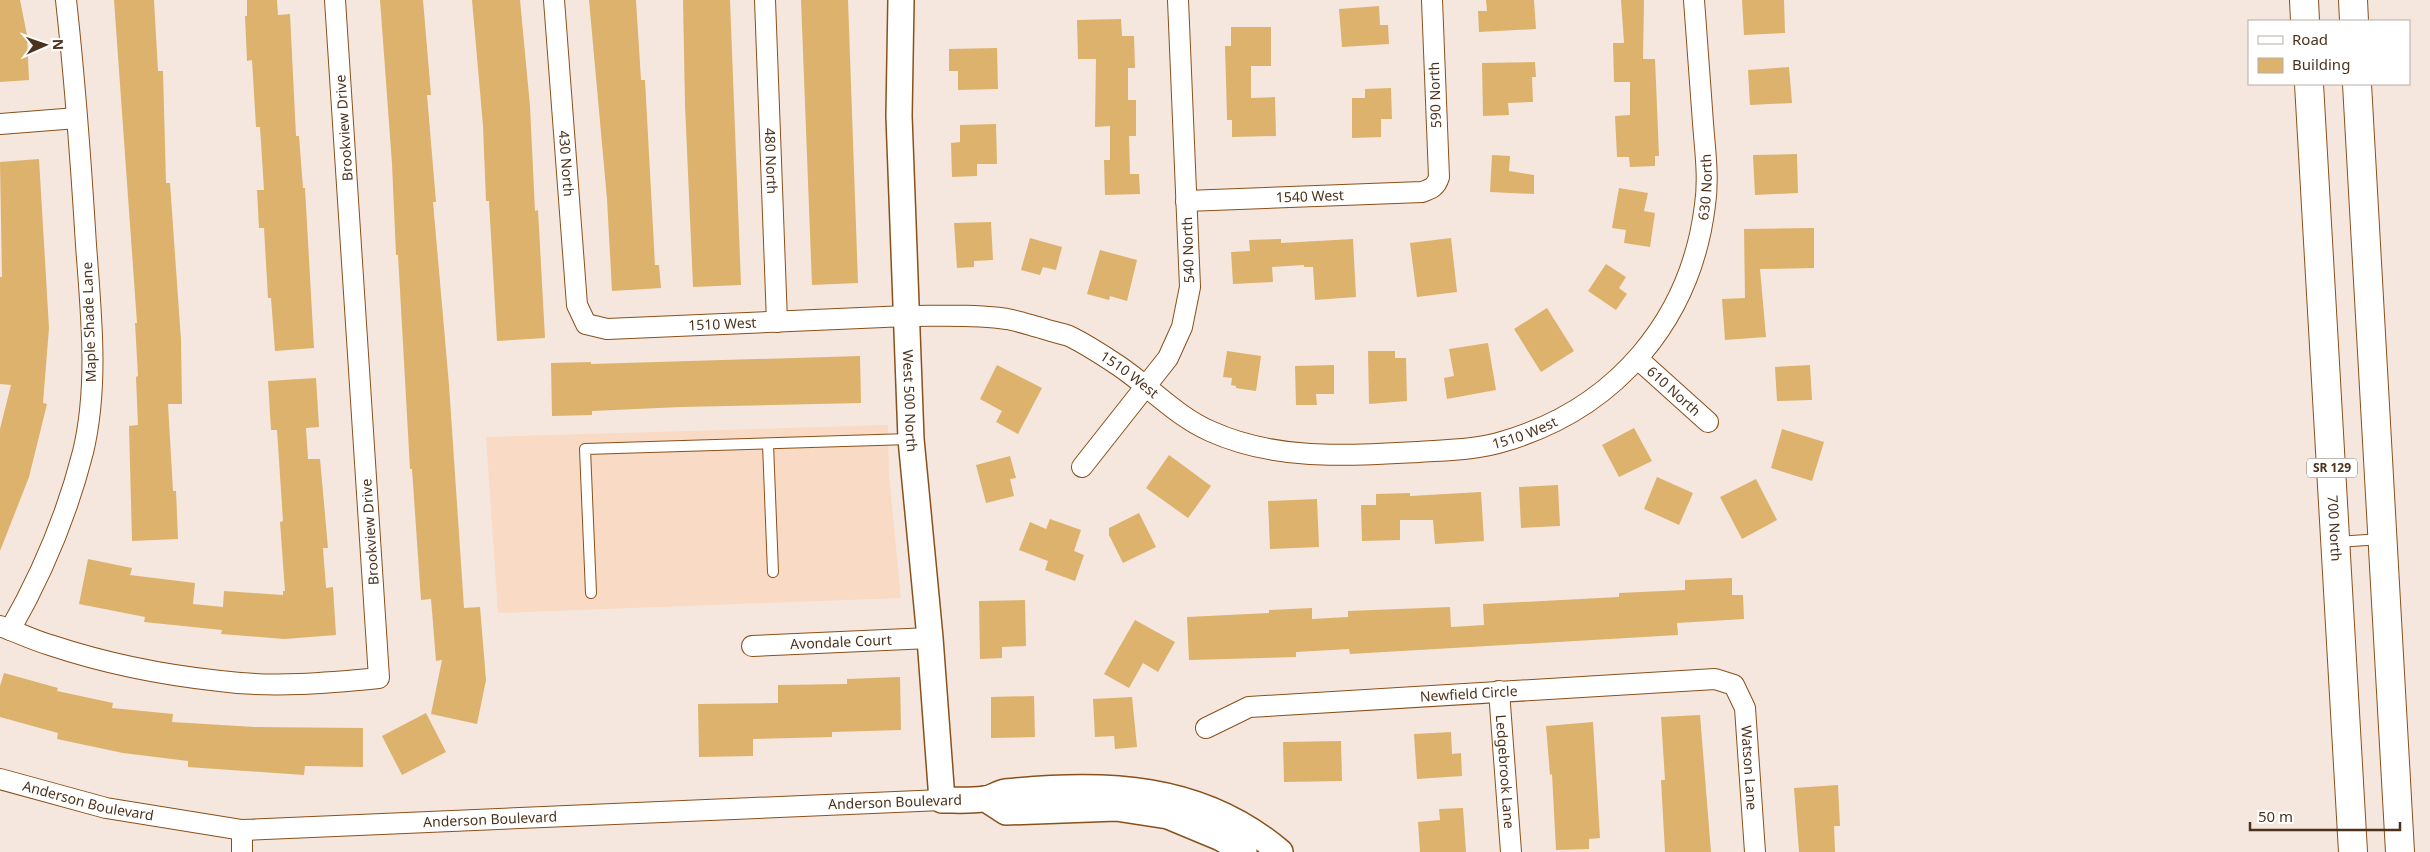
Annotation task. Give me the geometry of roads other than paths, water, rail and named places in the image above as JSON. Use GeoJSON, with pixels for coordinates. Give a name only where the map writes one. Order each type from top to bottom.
{"type":"FeatureCollection","features":[{"type":"Feature","properties":{"kind":"main road"},"geometry":{"type":"LineString","coordinates":[[2304,0],[2305,20]]}},
{"type":"Feature","properties":{"kind":"main road"},"geometry":{"type":"LineString","coordinates":[[2353,0],[2354,20]]}},
{"type":"Feature","properties":{"kind":"main road","name":"700 North"},"geometry":{"type":"LineString","coordinates":[[2309,85],[2354,852]]}},
{"type":"Feature","properties":{"kind":"main road"},"geometry":{"type":"LineString","coordinates":[[2357,85],[2400,852]]}},
{"type":"Feature","properties":{"kind":"street","name":"Maple Shade Lane"},"geometry":{"type":"LineString","coordinates":[[5,628],[32,591],[62,523],[83,451],[92,393],[92,331],[77,118],[66,0]]}},
{"type":"Feature","properties":{"kind":"street","name":"Brookview Drive"},"geometry":{"type":"LineString","coordinates":[[5,628],[50,645],[104,660],[159,672],[222,682],[315,683],[379,678],[335,0]]}},
{"type":"Feature","properties":{"kind":"street","name":"430 North"},"geometry":{"type":"LineString","coordinates":[[554,0],[577,304],[586,324]]}},
{"type":"Feature","properties":{"kind":"street","name":"480 North"},"geometry":{"type":"LineString","coordinates":[[765,0],[776,322]]}},
{"type":"Feature","properties":{"kind":"street","name":"West 500 North"},"geometry":{"type":"LineString","coordinates":[[901,0],[899,116],[911,439],[930,638],[942,800]]}},
{"type":"Feature","properties":{"kind":"street","name":"540 North"},"geometry":{"type":"LineString","coordinates":[[1082,467],[1168,358],[1182,327],[1190,287],[1178,0]]}},
{"type":"Feature","properties":{"kind":"street","name":"590 North"},"geometry":{"type":"LineString","coordinates":[[1432,0],[1439,177],[1437,184],[1433,188]]}},
{"type":"Feature","properties":{"kind":"street","name":"630 North"},"geometry":{"type":"LineString","coordinates":[[1638,359],[1653,340],[1675,303],[1690,271],[1700,236],[1706,202],[1706,168],[1694,0]]}},
{"type":"Feature","properties":{"kind":"street"},"geometry":{"type":"LineString","coordinates":[[0,124],[77,118]]}},
{"type":"Feature","properties":{"kind":"street","name":"1540 West"},"geometry":{"type":"LineString","coordinates":[[1186,201],[1422,192],[1433,188]]}},
{"type":"Feature","properties":{"kind":"street","name":"1510 West"},"geometry":{"type":"LineString","coordinates":[[586,324],[607,329],[907,316],[1008,319],[1068,336],[1120,367],[1172,407],[1209,431],[1263,449],[1314,456],[1356,456],[1469,448],[1505,442],[1552,423],[1594,398],[1626,373],[1638,359]]}},
{"type":"Feature","properties":{"kind":"street","name":"610 North"},"geometry":{"type":"LineString","coordinates":[[1638,359],[1708,422]]}},
{"type":"Feature","properties":{"kind":"street","name":"Avondale Court"},"geometry":{"type":"LineString","coordinates":[[752,646],[930,638]]}},
{"type":"Feature","properties":{"kind":"street","name":"Newfield Circle"},"geometry":{"type":"LineString","coordinates":[[1206,728],[1249,707],[1715,679],[1734,685]]}},
{"type":"Feature","properties":{"kind":"street","name":"Watson Lane"},"geometry":{"type":"LineString","coordinates":[[1734,685],[1744,708],[1755,852]]}},
{"type":"Feature","properties":{"kind":"street","name":"Ledgebrook Lane"},"geometry":{"type":"LineString","coordinates":[[1499,691],[1511,852]]}},
{"type":"Feature","properties":{"kind":"street","name":"Anderson Boulevard"},"geometry":{"type":"LineString","coordinates":[[0,779],[106,808],[242,830],[986,799],[1003,792],[1096,787],[1142,790],[1174,796],[1234,820],[1266,840],[1280,852]]}},
{"type":"Feature","properties":{"kind":"street"},"geometry":{"type":"LineString","coordinates":[[986,799],[1006,812],[1116,808],[1168,816],[1221,838],[1244,852]]}},
{"type":"Feature","properties":{"kind":"street"},"geometry":{"type":"LineString","coordinates":[[242,830],[242,852]]}},
{"type":"Feature","properties":{"kind":"lane"},"geometry":{"type":"LineString","coordinates":[[591,593],[585,449],[911,439]]}},
{"type":"Feature","properties":{"kind":"lane"},"geometry":{"type":"LineString","coordinates":[[768,444],[773,572]]}},
{"type":"Feature","properties":{"kind":"lane"},"geometry":{"type":"LineString","coordinates":[[2337,542],[2382,538]]}}]}
